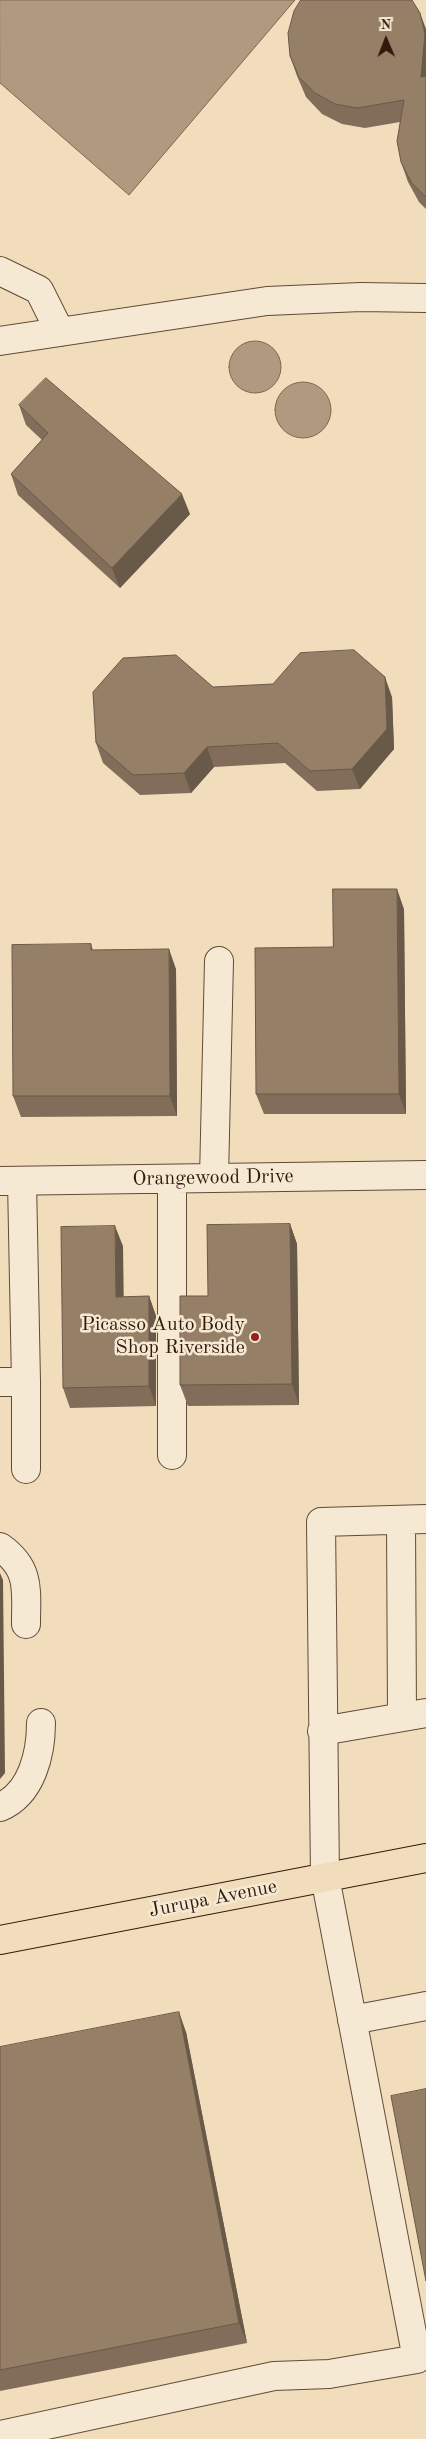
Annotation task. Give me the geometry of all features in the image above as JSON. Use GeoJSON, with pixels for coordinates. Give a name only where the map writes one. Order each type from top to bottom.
{"type":"FeatureCollection","features":[{"type":"Feature","properties":{"kind":"main road","name":"Jurupa Avenue"},"geometry":{"type":"LineString","coordinates":[[0,1940],[426,1858]]}},
{"type":"Feature","properties":{"kind":"street"},"geometry":{"type":"LineString","coordinates":[[0,271],[39,290],[60,332]]}},
{"type":"Feature","properties":{"kind":"street"},"geometry":{"type":"LineString","coordinates":[[0,341],[267,301],[361,297],[426,298]]}},
{"type":"Feature","properties":{"kind":"street"},"geometry":{"type":"LineString","coordinates":[[214,1178],[219,961]]}},
{"type":"Feature","properties":{"kind":"street","name":"Orangewood Drive"},"geometry":{"type":"LineString","coordinates":[[11,1181],[426,1175]]}},
{"type":"Feature","properties":{"kind":"street"},"geometry":{"type":"LineString","coordinates":[[172,1178],[172,1455]]}},
{"type":"Feature","properties":{"kind":"street"},"geometry":{"type":"LineString","coordinates":[[11,1181],[13,1382],[26,1469]]}},
{"type":"Feature","properties":{"kind":"street"},"geometry":{"type":"LineString","coordinates":[[0,2434],[274,2376],[329,2374],[417,2359],[325,1877],[322,1731],[321,1522],[414,1519],[414,1715],[322,1731]]}},
{"type":"Feature","properties":{"kind":"street"},"geometry":{"type":"LineString","coordinates":[[0,1547],[9,1553],[26,1579],[26,1624]]}},
{"type":"Feature","properties":{"kind":"street"},"geometry":{"type":"LineString","coordinates":[[0,1806],[11,1802],[25,1785],[39,1756],[41,1722]]}},
{"type":"Feature","properties":{"kind":"street"},"geometry":{"type":"LineString","coordinates":[[352,2020],[426,2006]]}},
{"type":"Feature","properties":{"kind":"shaded area"},"geometry":{"type":"Polygon","coordinates":[[[0,0],[295,0],[129,195],[0,83],[0,0]]]}},
{"type":"Feature","properties":{"kind":"shaded area"},"geometry":{"type":"Polygon","coordinates":[[[250,341],[260,341],[270,345],[277,352],[281,367],[277,382],[270,389],[260,393],[250,393],[240,389],[233,382],[229,372],[229,362],[233,352],[240,345],[250,341]]]}},
{"type":"Feature","properties":{"kind":"shaded area"},"geometry":{"type":"Polygon","coordinates":[[[303,382],[318,387],[326,395],[331,410],[326,425],[318,433],[303,438],[288,433],[280,425],[275,410],[280,395],[288,387],[303,382]]]}},
{"type":"Feature","properties":{"kind":"building"},"geometry":{"type":"Polygon","coordinates":[[[301,0],[412,0],[420,13],[425,34],[421,77],[426,76],[426,197],[411,182],[401,162],[397,141],[404,100],[357,108],[335,104],[315,93],[299,77],[290,56],[288,33],[294,11],[301,0]]]}},
{"type":"Feature","properties":{"kind":"building"},"geometry":{"type":"Polygon","coordinates":[[[46,378],[182,494],[112,568],[11,474],[48,433],[19,405],[46,378]]]}},
{"type":"Feature","properties":{"kind":"building"},"geometry":{"type":"Polygon","coordinates":[[[354,650],[385,677],[387,729],[352,769],[310,771],[278,743],[207,747],[184,773],[133,775],[96,743],[93,692],[123,658],[176,655],[213,687],[273,684],[300,653],[354,650]]]}},
{"type":"Feature","properties":{"kind":"building"},"geometry":{"type":"Polygon","coordinates":[[[333,889],[397,889],[399,1094],[256,1094],[255,948],[333,947],[333,889]]]}},
{"type":"Feature","properties":{"kind":"building"},"geometry":{"type":"Polygon","coordinates":[[[91,944],[91,950],[169,949],[170,1096],[13,1096],[12,945],[91,944]]]}},
{"type":"Feature","properties":{"kind":"building"},"geometry":{"type":"Polygon","coordinates":[[[290,1224],[292,1384],[180,1385],[180,1296],[208,1296],[207,1225],[290,1224]]]}},
{"type":"Feature","properties":{"kind":"building"},"geometry":{"type":"Polygon","coordinates":[[[115,1226],[116,1297],[149,1296],[149,1386],[63,1388],[61,1227],[115,1226]]]}},
{"type":"Feature","properties":{"kind":"building"},"geometry":{"type":"Polygon","coordinates":[[[179,2012],[239,2323],[0,2370],[0,2047],[179,2012]]]}},
{"type":"Feature","properties":{"kind":"building"},"geometry":{"type":"Polygon","coordinates":[[[426,2089],[426,2281],[391,2096],[426,2089]]]}},
{"type":"Feature","properties":{"kind":"place","name":"Picasso Auto Body Shop Riverside"},"geometry":{"type":"Point","coordinates":[255,1337]}}]}
